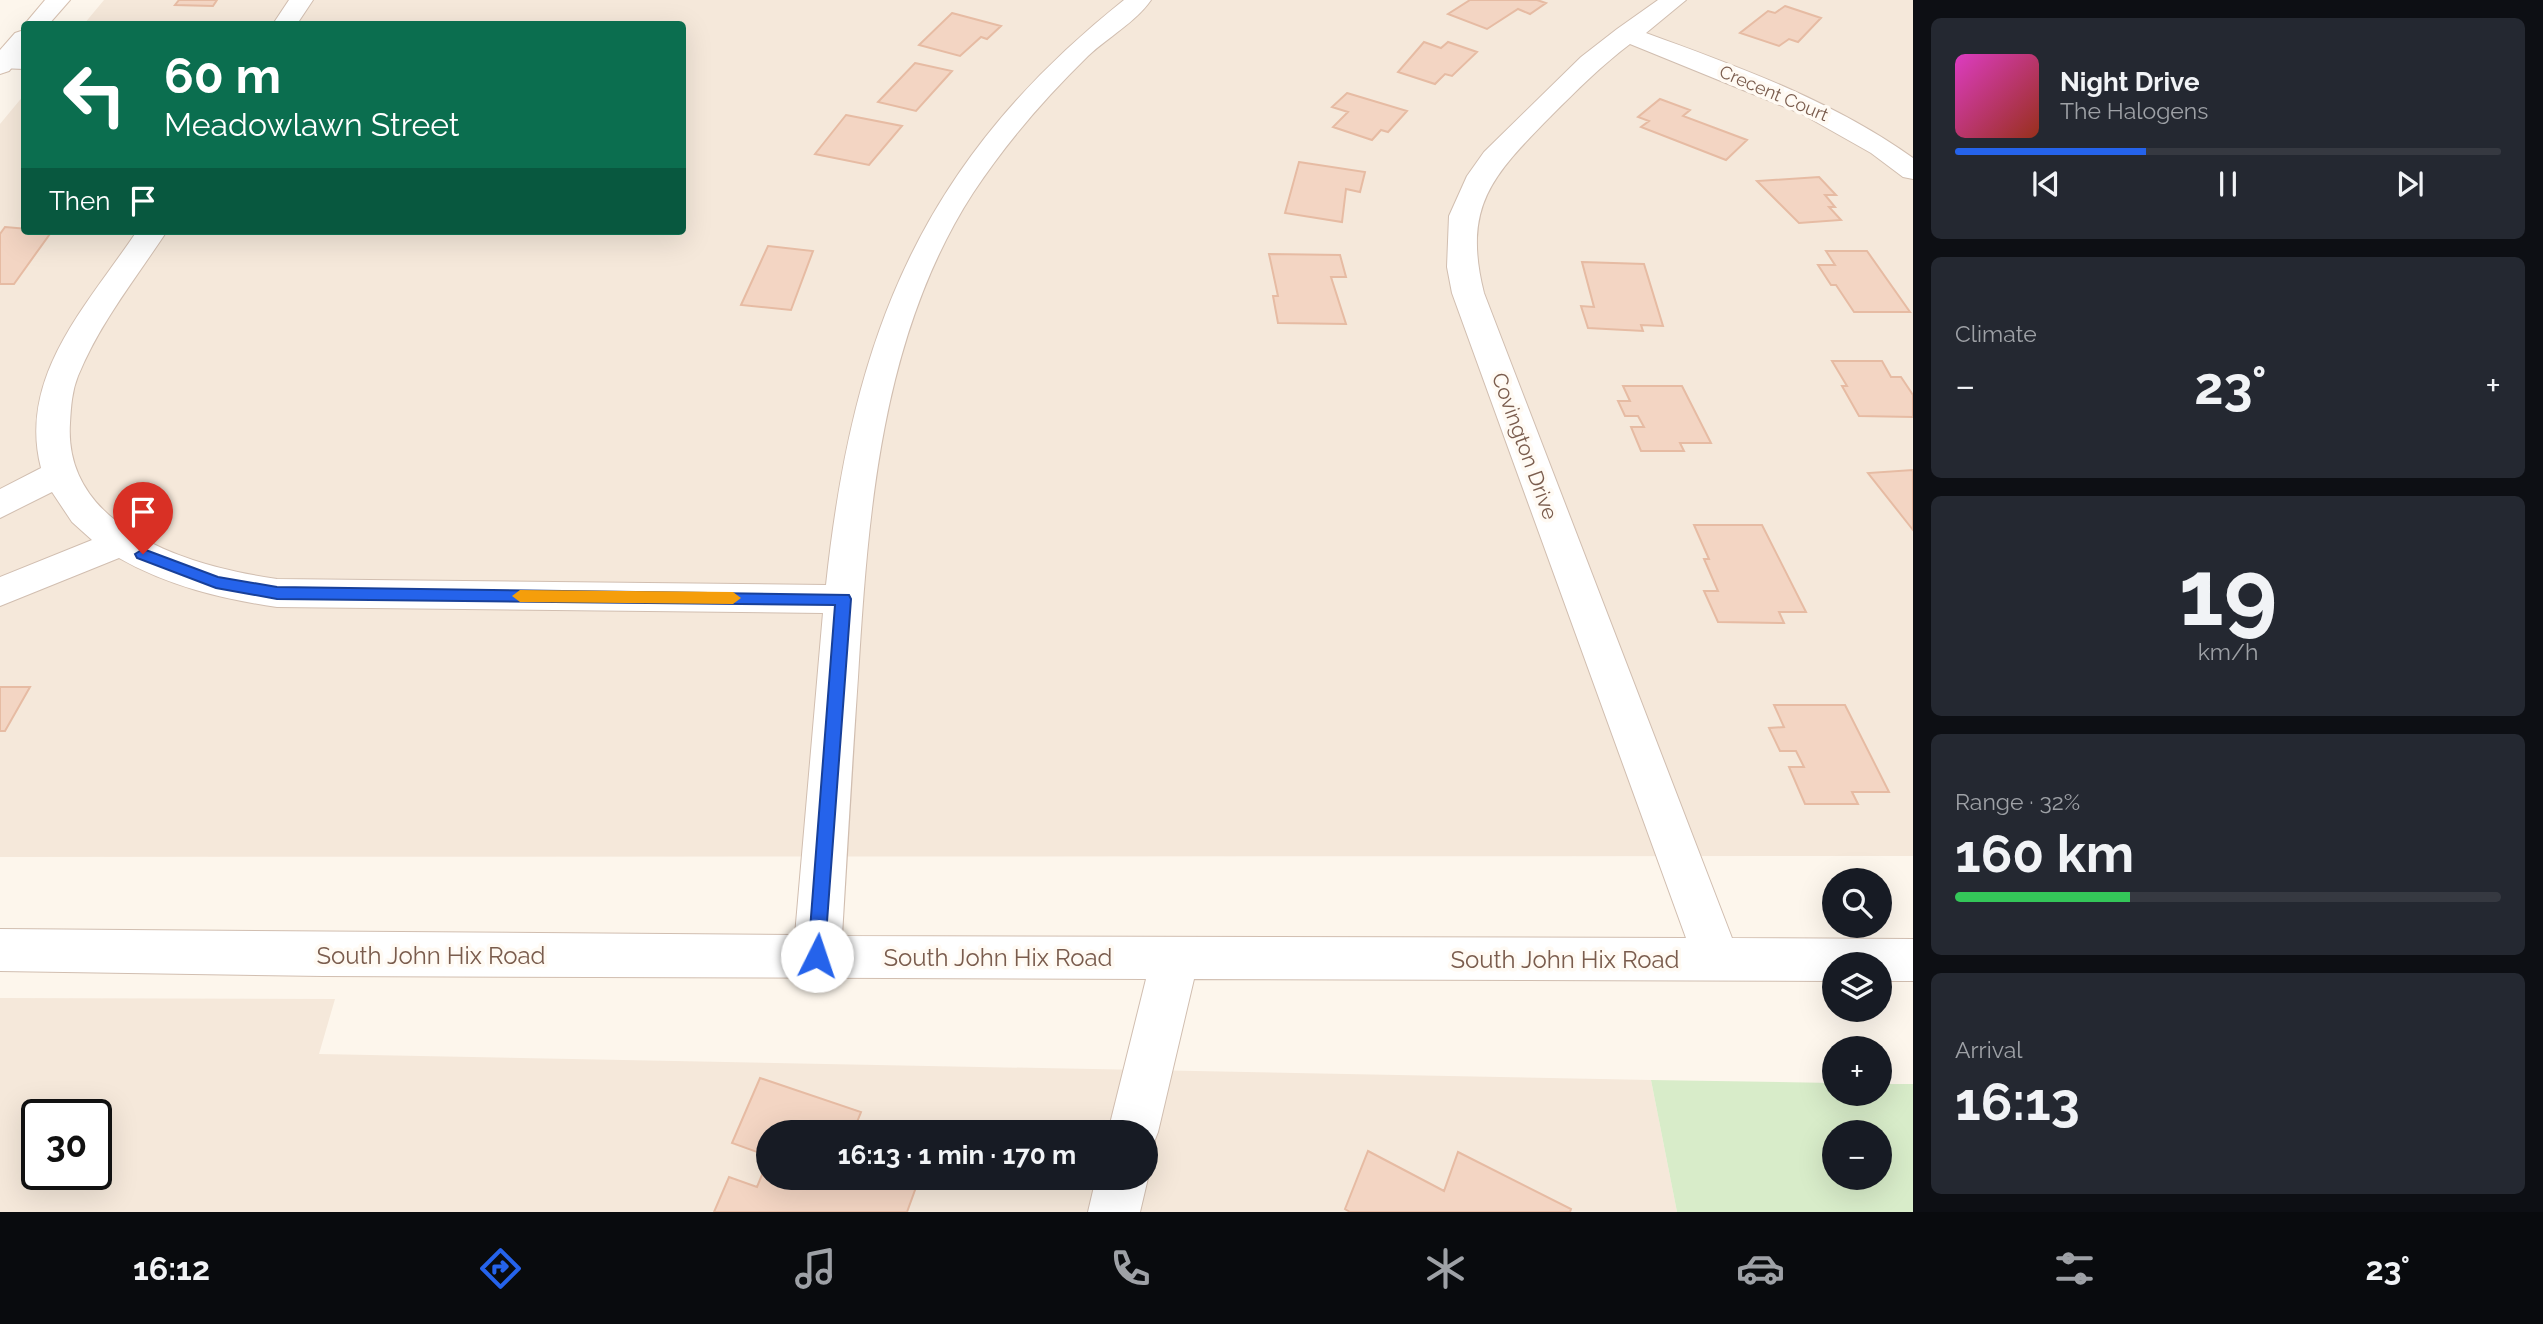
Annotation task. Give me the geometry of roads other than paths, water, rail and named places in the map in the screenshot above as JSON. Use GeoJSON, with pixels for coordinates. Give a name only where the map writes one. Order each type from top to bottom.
{"type":"FeatureCollection","features":[{"type":"Feature","properties":{"kind":"street"},"geometry":{"type":"LineString","coordinates":[[39,21],[58,0]]}},
{"type":"Feature","properties":{"kind":"street"},"geometry":{"type":"LineString","coordinates":[[287,21],[301,0]]}},
{"type":"Feature","properties":{"kind":"street"},"geometry":{"type":"LineString","coordinates":[[817,956],[854,494],[866,430],[885,363],[911,288],[933,238],[955,199],[995,140],[1049,78],[1139,0]]}},
{"type":"Feature","properties":{"kind":"street","name":"Covington Drive"},"geometry":{"type":"LineString","coordinates":[[1674,0],[1590,62],[1494,158],[1481,176],[1464,216],[1462,267],[1468,293],[1717,959]]}},
{"type":"Feature","properties":{"kind":"street","name":"Crecent Court"},"geometry":{"type":"LineString","coordinates":[[1626,34],[1799,101],[1845,124],[1913,171]]}},
{"type":"Feature","properties":{"kind":"street"},"geometry":{"type":"LineString","coordinates":[[10,63],[21,43]]}},
{"type":"Feature","properties":{"kind":"street"},"geometry":{"type":"LineString","coordinates":[[149,235],[72,355],[55,394],[50,436],[58,474],[80,511],[120,543],[166,566],[216,583],[277,593],[844,599]]}},
{"type":"Feature","properties":{"kind":"street"},"geometry":{"type":"LineString","coordinates":[[0,505],[58,474]]}},
{"type":"Feature","properties":{"kind":"street"},"geometry":{"type":"LineString","coordinates":[[0,592],[120,543]]}},
{"type":"Feature","properties":{"kind":"street","name":"South John Hix Road"},"geometry":{"type":"LineString","coordinates":[[0,950],[1913,960]]}},
{"type":"Feature","properties":{"kind":"street"},"geometry":{"type":"LineString","coordinates":[[1136,1120],[1175,958]]}},
{"type":"Feature","properties":{"kind":"street"},"geometry":{"type":"LineString","coordinates":[[1114,1212],[1119,1190]]}}]}
